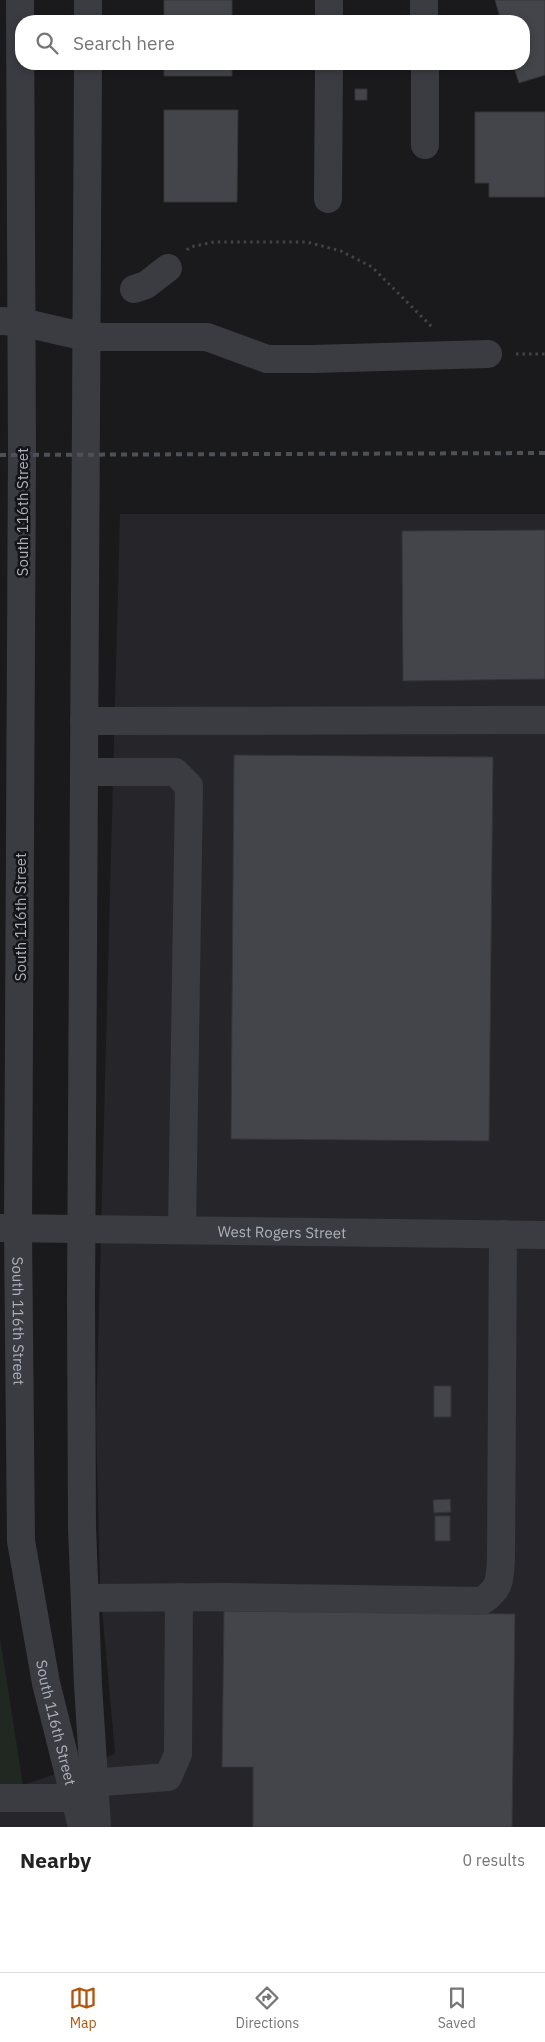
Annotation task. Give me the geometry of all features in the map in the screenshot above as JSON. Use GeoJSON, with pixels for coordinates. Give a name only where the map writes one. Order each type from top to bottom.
{"type":"FeatureCollection","features":[{"type":"Feature","properties":{"kind":"street","name":"South 116th Street"},"geometry":{"type":"LineString","coordinates":[[20,0],[20,15]]}},
{"type":"Feature","properties":{"kind":"street"},"geometry":{"type":"LineString","coordinates":[[88,0],[88,15]]}},
{"type":"Feature","properties":{"kind":"street"},"geometry":{"type":"LineString","coordinates":[[329,0],[329,15]]}},
{"type":"Feature","properties":{"kind":"street"},"geometry":{"type":"LineString","coordinates":[[424,0],[424,15]]}},
{"type":"Feature","properties":{"kind":"street","name":"South 116th Street"},"geometry":{"type":"LineString","coordinates":[[18,70],[11,321],[9,1228],[20,1540],[46,1684],[80,1788],[98,1827]]}},
{"type":"Feature","properties":{"kind":"street","name":"South 116th Street"},"geometry":{"type":"LineString","coordinates":[[82,1827],[80,1788],[85,1598],[82,1517],[82,1228],[88,70]]}},
{"type":"Feature","properties":{"kind":"street"},"geometry":{"type":"LineString","coordinates":[[328,199],[329,70]]}},
{"type":"Feature","properties":{"kind":"street"},"geometry":{"type":"LineString","coordinates":[[425,70],[425,145]]}},
{"type":"Feature","properties":{"kind":"street"},"geometry":{"type":"LineString","coordinates":[[134,289],[146,285],[168,268]]}},
{"type":"Feature","properties":{"kind":"street"},"geometry":{"type":"LineString","coordinates":[[11,321],[86,337],[207,337],[267,359],[488,354]]}},
{"type":"Feature","properties":{"kind":"street"},"geometry":{"type":"LineString","coordinates":[[84,721],[545,720]]}},
{"type":"Feature","properties":{"kind":"street"},"geometry":{"type":"LineString","coordinates":[[84,772],[175,772],[189,786],[182,1230]]}},
{"type":"Feature","properties":{"kind":"street","name":"West Rogers Street"},"geometry":{"type":"LineString","coordinates":[[9,1228],[545,1235]]}},
{"type":"Feature","properties":{"kind":"street"},"geometry":{"type":"LineString","coordinates":[[85,1598],[179,1597],[482,1601],[494,1593],[500,1579],[501,1558],[503,1234]]}},
{"type":"Feature","properties":{"kind":"street"},"geometry":{"type":"LineString","coordinates":[[0,1798],[168,1778],[178,1754],[179,1597]]}},
{"type":"Feature","properties":{"kind":"path"},"geometry":{"type":"LineString","coordinates":[[168,268],[190,247],[214,242],[307,242],[341,250],[372,266],[434,329]]}},
{"type":"Feature","properties":{"kind":"shaded area"},"geometry":{"type":"Polygon","coordinates":[[[120,514],[545,514],[545,1827],[0,1827],[0,1784],[23,1785],[115,1754],[100,1586],[96,1422],[120,514]]]}},
{"type":"Feature","properties":{"kind":"shaded area"},"geometry":{"type":"Polygon","coordinates":[[[0,1638],[23,1785],[0,1784],[0,1638]]]}},
{"type":"Feature","properties":{"kind":"building"},"geometry":{"type":"Polygon","coordinates":[[[164,0],[232,0],[232,15],[164,15],[164,0]]]}},
{"type":"Feature","properties":{"kind":"building"},"geometry":{"type":"Polygon","coordinates":[[[495,0],[545,0],[545,75],[519,83],[515,70],[530,70],[530,15],[499,15],[495,0]]]}},
{"type":"Feature","properties":{"kind":"building"},"geometry":{"type":"Polygon","coordinates":[[[164,70],[232,70],[232,76],[164,76],[164,70]]]}},
{"type":"Feature","properties":{"kind":"building"},"geometry":{"type":"Polygon","coordinates":[[[355,89],[367,89],[367,100],[355,100],[355,89]]]}},
{"type":"Feature","properties":{"kind":"building"},"geometry":{"type":"Polygon","coordinates":[[[164,110],[238,110],[237,202],[164,202],[164,110]]]}},
{"type":"Feature","properties":{"kind":"building"},"geometry":{"type":"Polygon","coordinates":[[[475,112],[545,112],[545,197],[489,197],[489,183],[475,183],[475,112]]]}},
{"type":"Feature","properties":{"kind":"building"},"geometry":{"type":"Polygon","coordinates":[[[545,530],[545,679],[403,681],[402,531],[545,530]]]}},
{"type":"Feature","properties":{"kind":"building"},"geometry":{"type":"Polygon","coordinates":[[[234,755],[493,757],[489,1141],[231,1139],[234,755]]]}},
{"type":"Feature","properties":{"kind":"building"},"geometry":{"type":"Polygon","coordinates":[[[434,1386],[451,1386],[451,1417],[434,1417],[434,1386]]]}},
{"type":"Feature","properties":{"kind":"building"},"geometry":{"type":"Polygon","coordinates":[[[450,1499],[451,1512],[434,1513],[433,1500],[450,1499]]]}},
{"type":"Feature","properties":{"kind":"building"},"geometry":{"type":"Polygon","coordinates":[[[435,1516],[450,1516],[450,1541],[435,1541],[435,1516]]]}},
{"type":"Feature","properties":{"kind":"building"},"geometry":{"type":"Polygon","coordinates":[[[224,1611],[515,1614],[512,1827],[253,1827],[253,1767],[222,1767],[224,1611]]]}},
{"type":"Feature","properties":{"kind":"railway"},"geometry":{"type":"LineString","coordinates":[[0,455],[545,453]]}}]}
